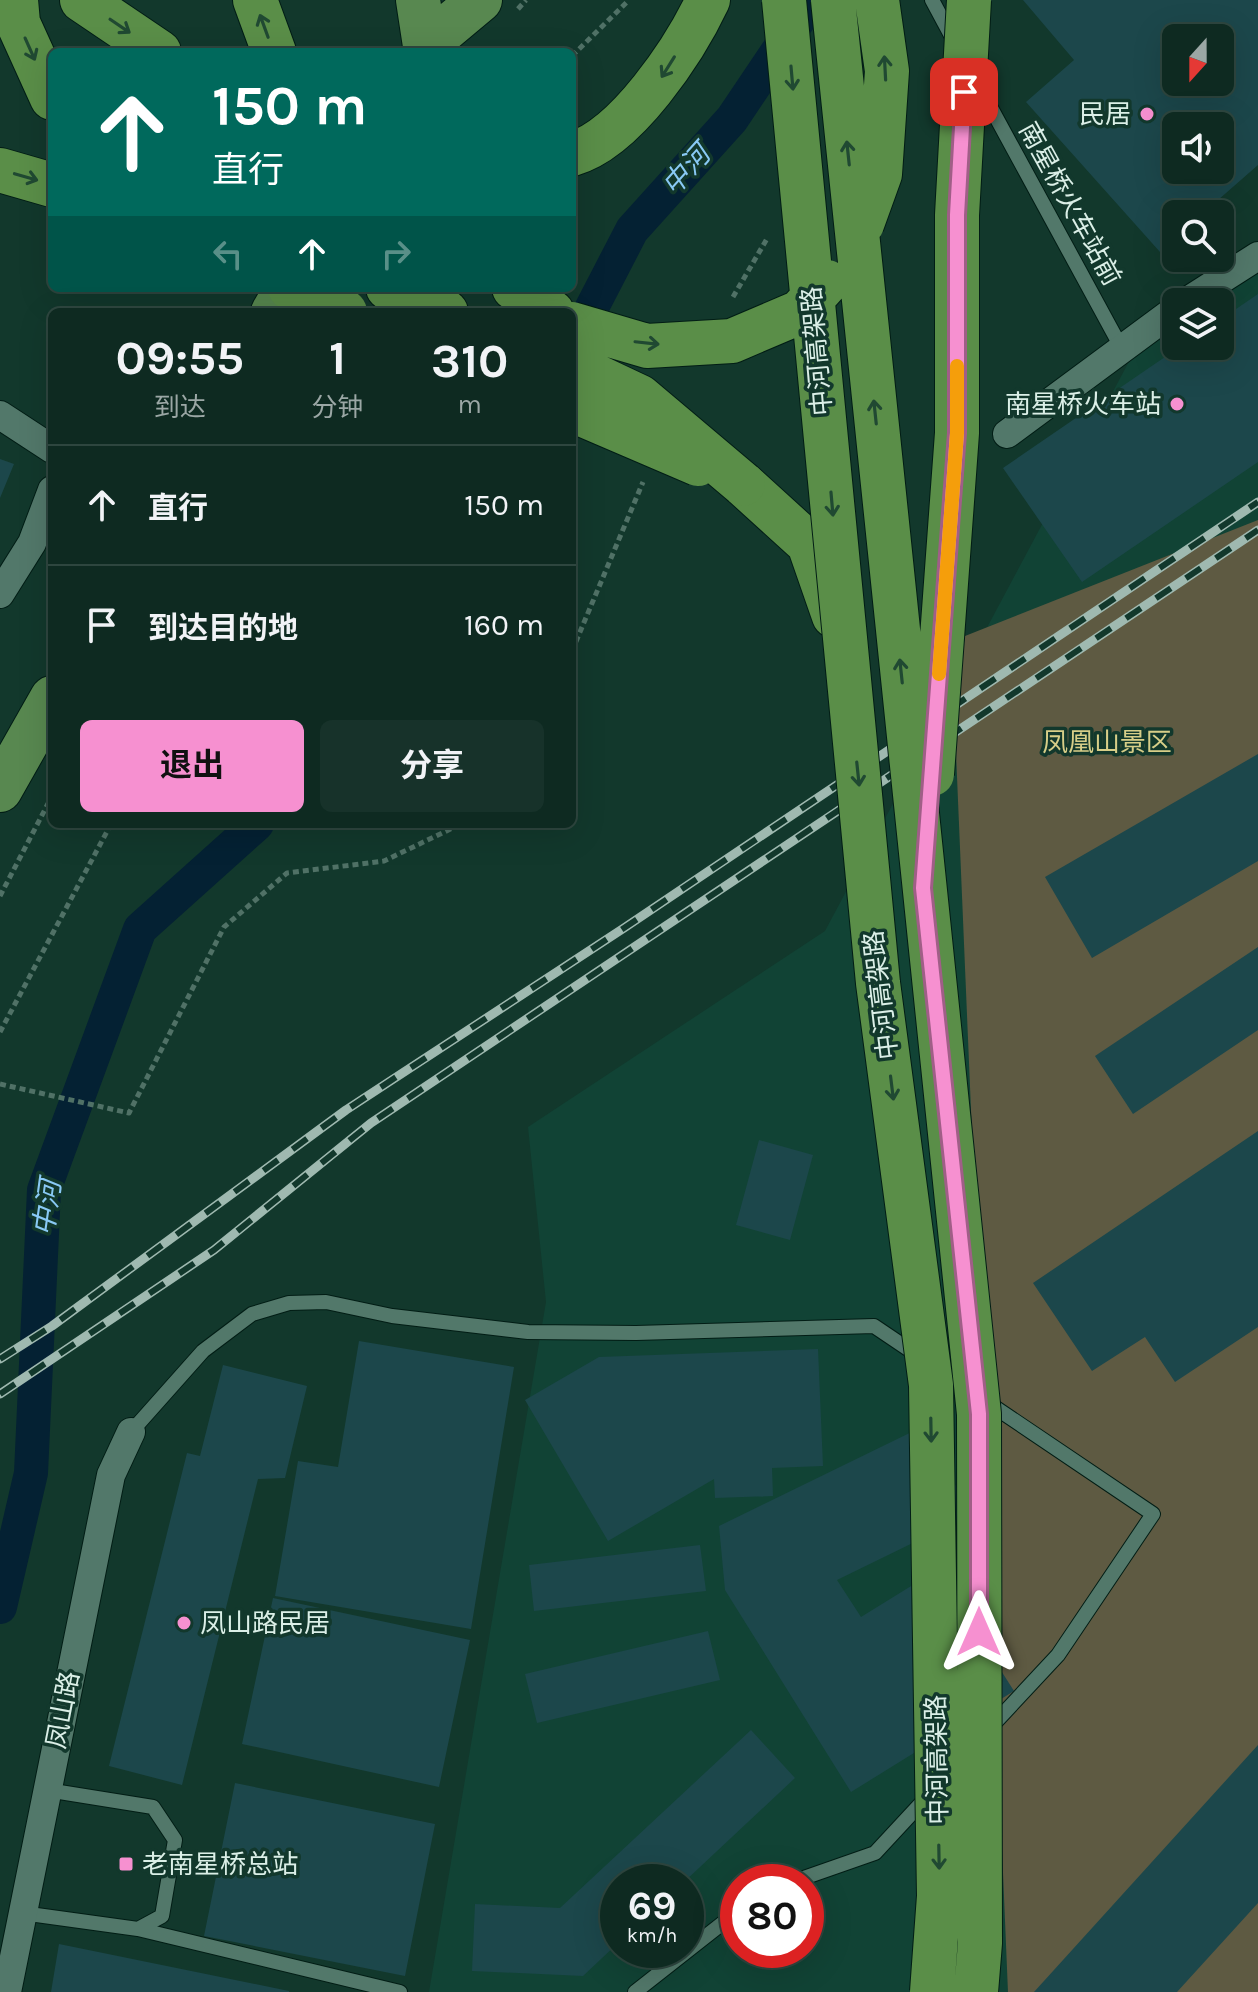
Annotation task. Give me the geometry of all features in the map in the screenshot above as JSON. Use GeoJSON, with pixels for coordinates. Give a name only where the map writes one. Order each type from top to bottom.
{"type":"FeatureCollection","features":[{"type":"Feature","properties":{"kind":"highway"},"geometry":{"type":"LineString","coordinates":[[16,0],[18,23],[48,89]]}},
{"type":"Feature","properties":{"kind":"highway"},"geometry":{"type":"LineString","coordinates":[[82,0],[153,48]]}},
{"type":"Feature","properties":{"kind":"highway"},"geometry":{"type":"LineString","coordinates":[[255,0],[273,48]]}},
{"type":"Feature","properties":{"kind":"highway"},"geometry":{"type":"LineString","coordinates":[[576,153],[589,149],[652,93],[708,0]]}},
{"type":"Feature","properties":{"kind":"highway","name":"中河高架路"},"geometry":{"type":"LineString","coordinates":[[784,0],[878,983],[931,1385],[939,1896],[932,1992]]}},
{"type":"Feature","properties":{"kind":"highway","name":"中河高架路"},"geometry":{"type":"LineString","coordinates":[[833,0],[979,1414],[980,1943],[976,1992]]}},
{"type":"Feature","properties":{"kind":"highway"},"geometry":{"type":"LineString","coordinates":[[576,325],[647,346],[732,341],[800,312],[849,257],[880,174],[887,71],[877,0]]}},
{"type":"Feature","properties":{"kind":"highway"},"geometry":{"type":"LineString","coordinates":[[923,888],[957,433],[957,215],[969,0]]}},
{"type":"Feature","properties":{"kind":"highway"},"geometry":{"type":"LineString","coordinates":[[0,170],[48,184]]}},
{"type":"Feature","properties":{"kind":"highway"},"geometry":{"type":"LineString","coordinates":[[298,292],[336,308]]}},
{"type":"Feature","properties":{"kind":"highway"},"geometry":{"type":"LineString","coordinates":[[398,292],[436,308]]}},
{"type":"Feature","properties":{"kind":"highway"},"geometry":{"type":"LineString","coordinates":[[520,292],[546,308]]}},
{"type":"Feature","properties":{"kind":"highway"},"geometry":{"type":"LineString","coordinates":[[576,367],[640,397],[809,544],[830,599],[850,696]]}},
{"type":"Feature","properties":{"kind":"highway"},"geometry":{"type":"LineString","coordinates":[[576,412],[743,484]]}},
{"type":"Feature","properties":{"kind":"main road"},"geometry":{"type":"LineString","coordinates":[[418,0],[423,48]]}},
{"type":"Feature","properties":{"kind":"main road"},"geometry":{"type":"LineString","coordinates":[[424,48],[452,0]]}},
{"type":"Feature","properties":{"kind":"main road"},"geometry":{"type":"LineString","coordinates":[[424,48],[480,0]]}},
{"type":"Feature","properties":{"kind":"main road"},"geometry":{"type":"LineString","coordinates":[[0,790],[48,705]]}},
{"type":"Feature","properties":{"kind":"street"},"geometry":{"type":"LineString","coordinates":[[1208,288],[1258,256]]}},
{"type":"Feature","properties":{"kind":"street"},"geometry":{"type":"LineString","coordinates":[[1007,434],[1162,319]]}},
{"type":"Feature","properties":{"kind":"street"},"geometry":{"type":"LineString","coordinates":[[0,415],[48,446]]}},
{"type":"Feature","properties":{"kind":"street"},"geometry":{"type":"LineString","coordinates":[[0,594],[32,543],[48,501]]}},
{"type":"Feature","properties":{"kind":"street","name":"凤山路"},"geometry":{"type":"LineString","coordinates":[[7,1992],[111,1475],[131,1432]]}},
{"type":"Feature","properties":{"kind":"lane","name":"南星桥火车站前"},"geometry":{"type":"LineString","coordinates":[[932,0],[1121,347]]}},
{"type":"Feature","properties":{"kind":"lane"},"geometry":{"type":"LineString","coordinates":[[131,1432],[162,1393],[203,1351],[252,1314],[289,1303],[326,1302],[392,1316],[528,1332],[620,1333],[874,1326],[1153,1514],[1058,1655],[961,1760]]}},
{"type":"Feature","properties":{"kind":"lane"},"geometry":{"type":"LineString","coordinates":[[824,1871],[875,1853],[950,1772]]}},
{"type":"Feature","properties":{"kind":"lane"},"geometry":{"type":"LineString","coordinates":[[47,1790],[153,1807],[175,1840],[162,1916],[138,1929]]}},
{"type":"Feature","properties":{"kind":"lane"},"geometry":{"type":"LineString","coordinates":[[22,1913],[138,1929],[400,1992]]}},
{"type":"Feature","properties":{"kind":"lane"},"geometry":{"type":"LineString","coordinates":[[635,1992],[720,1925]]}},
{"type":"Feature","properties":{"kind":"path"},"geometry":{"type":"LineString","coordinates":[[576,52],[629,0]]}},
{"type":"Feature","properties":{"kind":"path"},"geometry":{"type":"LineString","coordinates":[[0,896],[48,804]]}},
{"type":"Feature","properties":{"kind":"path"},"geometry":{"type":"LineString","coordinates":[[0,1032],[109,828]]}},
{"type":"Feature","properties":{"kind":"path"},"geometry":{"type":"LineString","coordinates":[[0,1084],[129,1113],[224,927],[287,873],[384,861],[453,828]]}},
{"type":"Feature","properties":{"kind":"shaded area"},"geometry":{"type":"Polygon","coordinates":[[[1258,259],[1258,1992],[429,1992],[546,1302],[528,1127],[825,931],[1148,326],[1162,318],[1162,360],[1234,360],[1234,288],[1211,288],[1258,259]]]}},
{"type":"Feature","properties":{"kind":"green space","name":"凤凰山景区"},"geometry":{"type":"Polygon","coordinates":[[[1258,520],[1258,1992],[1008,1992],[954,705],[965,636],[1258,520]]]}},
{"type":"Feature","properties":{"kind":"building","name":"民居"},"geometry":{"type":"Polygon","coordinates":[[[1023,0],[1258,0],[1258,165],[1218,200],[1162,200],[1160,252],[1026,102],[1074,60],[1023,0]]]}},
{"type":"Feature","properties":{"kind":"building","name":"南星桥火车站"},"geometry":{"type":"Polygon","coordinates":[[[1258,294],[1258,462],[1082,582],[1003,468],[1162,359],[1234,360],[1234,310],[1258,294]]]}},
{"type":"Feature","properties":{"kind":"building"},"geometry":{"type":"Polygon","coordinates":[[[0,459],[14,464],[0,498],[0,459]]]}},
{"type":"Feature","properties":{"kind":"building"},"geometry":{"type":"Polygon","coordinates":[[[1258,754],[1258,861],[1092,958],[1045,877],[1258,754]]]}},
{"type":"Feature","properties":{"kind":"building"},"geometry":{"type":"Polygon","coordinates":[[[1258,947],[1258,1030],[1133,1114],[1095,1056],[1258,947]]]}},
{"type":"Feature","properties":{"kind":"building"},"geometry":{"type":"Polygon","coordinates":[[[1258,1131],[1258,1327],[1175,1382],[1145,1337],[1092,1371],[1033,1283],[1258,1131]]]}},
{"type":"Feature","properties":{"kind":"building"},"geometry":{"type":"Polygon","coordinates":[[[759,1140],[813,1155],[790,1240],[736,1225],[759,1140]]]}},
{"type":"Feature","properties":{"kind":"building"},"geometry":{"type":"Polygon","coordinates":[[[359,1341],[514,1367],[471,1629],[275,1596],[298,1461],[338,1467],[359,1341]]]}},
{"type":"Feature","properties":{"kind":"building"},"geometry":{"type":"Polygon","coordinates":[[[818,1349],[823,1466],[772,1468],[773,1496],[715,1498],[714,1479],[608,1541],[525,1400],[599,1357],[818,1349]]]}},
{"type":"Feature","properties":{"kind":"building","name":"凤山路民居"},"geometry":{"type":"Polygon","coordinates":[[[223,1365],[307,1386],[285,1478],[258,1479],[182,1785],[109,1766],[187,1453],[200,1456],[223,1365]]]}},
{"type":"Feature","properties":{"kind":"building"},"geometry":{"type":"Polygon","coordinates":[[[926,1425],[970,1515],[837,1580],[861,1617],[937,1570],[1014,1691],[851,1792],[725,1590],[719,1526],[926,1425]]]}},
{"type":"Feature","properties":{"kind":"building"},"geometry":{"type":"Polygon","coordinates":[[[700,1545],[706,1591],[534,1611],[529,1565],[700,1545]]]}},
{"type":"Feature","properties":{"kind":"building"},"geometry":{"type":"Polygon","coordinates":[[[273,1598],[470,1640],[439,1787],[242,1744],[273,1598]]]}},
{"type":"Feature","properties":{"kind":"building"},"geometry":{"type":"Polygon","coordinates":[[[708,1631],[720,1680],[537,1723],[525,1674],[708,1631]]]}},
{"type":"Feature","properties":{"kind":"building"},"geometry":{"type":"Polygon","coordinates":[[[751,1730],[795,1778],[703,1864],[607,1864],[751,1730]]]}},
{"type":"Feature","properties":{"kind":"building"},"geometry":{"type":"Polygon","coordinates":[[[1258,1745],[1258,1903],[1177,1992],[1034,1992],[1258,1745]]]}},
{"type":"Feature","properties":{"kind":"building"},"geometry":{"type":"Polygon","coordinates":[[[235,1783],[435,1824],[405,1976],[204,1936],[235,1783]]]}},
{"type":"Feature","properties":{"kind":"building"},"geometry":{"type":"Polygon","coordinates":[[[600,1871],[600,1960],[583,1976],[472,1971],[475,1904],[560,1908],[600,1871]]]}},
{"type":"Feature","properties":{"kind":"building"},"geometry":{"type":"Polygon","coordinates":[[[59,1944],[289,1991],[289,1992],[51,1992],[59,1944]]]}},
{"type":"Feature","properties":{"kind":"waterway","name":"中河"},"geometry":{"type":"LineString","coordinates":[[576,338],[632,230],[732,119],[812,0]]}},
{"type":"Feature","properties":{"kind":"waterway","name":"中河"},"geometry":{"type":"LineString","coordinates":[[0,1607],[31,1473],[44,1190],[140,929],[253,828]]}},
{"type":"Feature","properties":{"kind":"railway"},"geometry":{"type":"LineString","coordinates":[[0,1359],[52,1326],[346,1110],[624,928],[1258,502]]}},
{"type":"Feature","properties":{"kind":"railway"},"geometry":{"type":"LineString","coordinates":[[0,1394],[214,1250],[371,1123],[1258,530]]}},
{"type":"Feature","properties":{"kind":"slow traffic"},"geometry":{"type":"LineString","coordinates":[[939,674],[957,433],[957,366]]}},
{"type":"Feature","properties":{"kind":"place","name":"民居"},"geometry":{"type":"Point","coordinates":[1147,114]}},
{"type":"Feature","properties":{"kind":"place","name":"南星桥火车站"},"geometry":{"type":"Point","coordinates":[1177,404]}},
{"type":"Feature","properties":{"kind":"place","name":"凤山路民居"},"geometry":{"type":"Point","coordinates":[184,1623]}},
{"type":"Feature","properties":{"kind":"place","name":"老南星桥总站"},"geometry":{"type":"Point","coordinates":[126,1864]}},
{"type":"Feature","properties":{"kind":"route"},"geometry":{"type":"LineString","coordinates":[[964,92],[957,215],[957,433],[923,888],[979,1414],[979,1632]]}}]}
